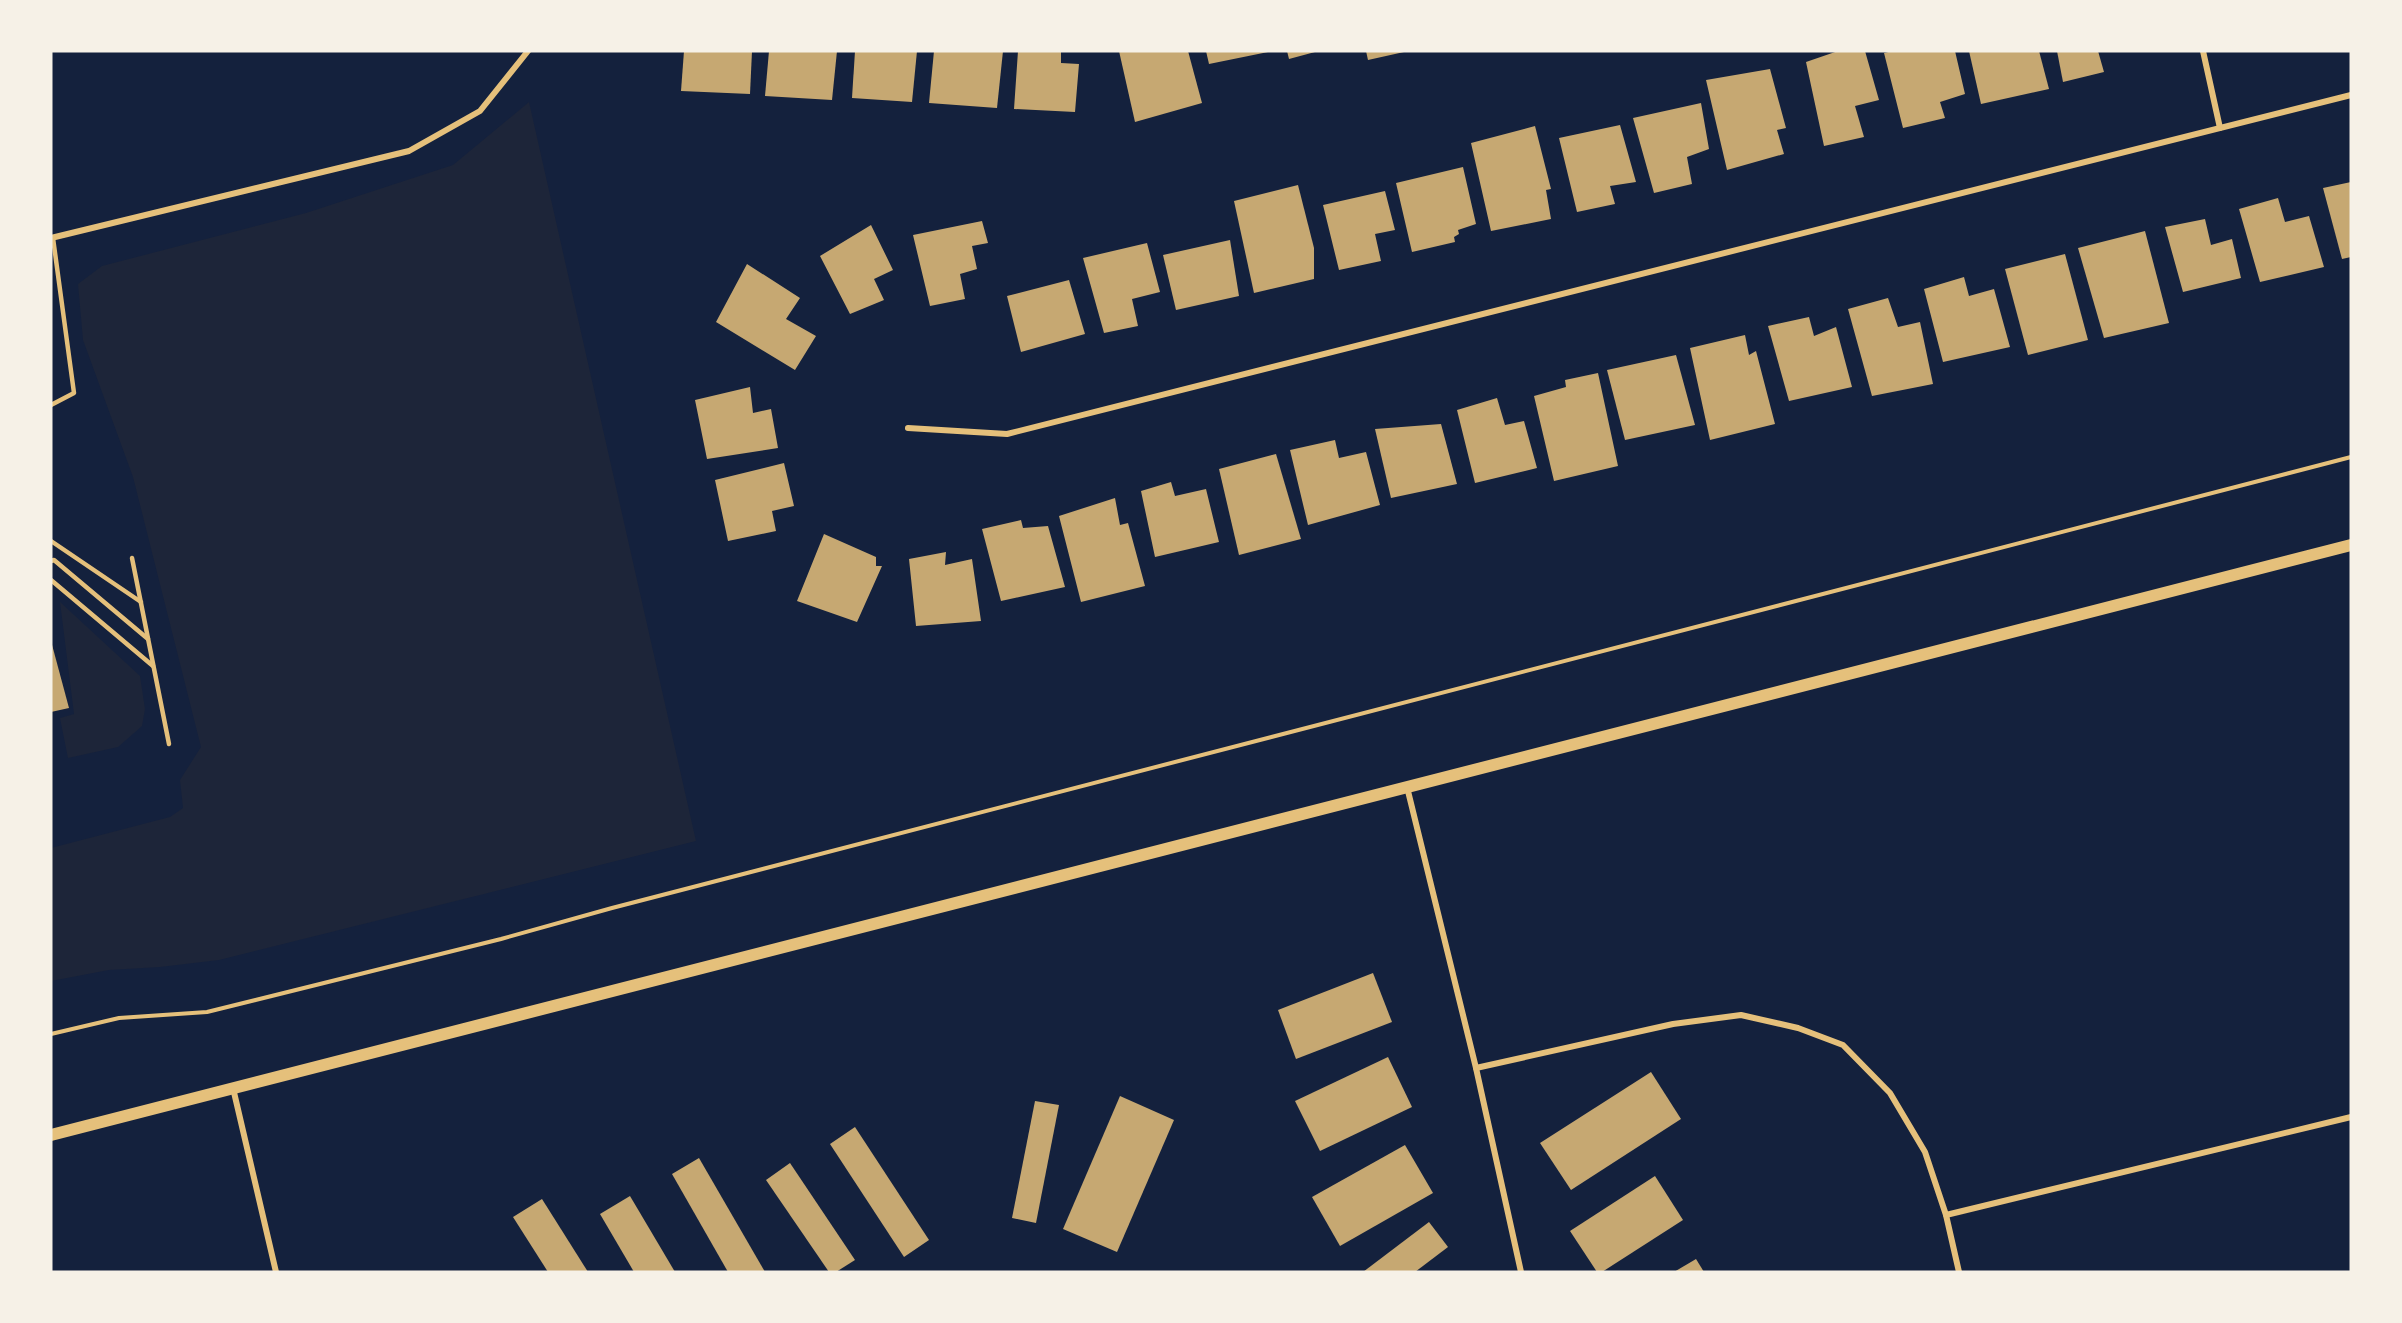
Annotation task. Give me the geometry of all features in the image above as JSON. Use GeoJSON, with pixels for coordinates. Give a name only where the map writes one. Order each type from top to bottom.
{"type":"FeatureCollection","features":[{"type":"Feature","properties":{"kind":"main road"},"geometry":{"type":"LineString","coordinates":[[51,1135],[2351,545]]}},
{"type":"Feature","properties":{"kind":"street"},"geometry":{"type":"LineString","coordinates":[[52,238],[409,151],[480,111],[528,51]]}},
{"type":"Feature","properties":{"kind":"street"},"geometry":{"type":"LineString","coordinates":[[2203,51],[2220,128]]}},
{"type":"Feature","properties":{"kind":"street"},"geometry":{"type":"LineString","coordinates":[[908,428],[1007,435],[2351,95]]}},
{"type":"Feature","properties":{"kind":"street"},"geometry":{"type":"LineString","coordinates":[[1407,787],[1476,1068],[1521,1272]]}},
{"type":"Feature","properties":{"kind":"street"},"geometry":{"type":"LineString","coordinates":[[1476,1068],[1673,1024],[1741,1015],[1798,1028],[1843,1045],[1890,1093],[1925,1152],[1946,1215],[1959,1272]]}},
{"type":"Feature","properties":{"kind":"street"},"geometry":{"type":"LineString","coordinates":[[233,1089],[276,1272]]}},
{"type":"Feature","properties":{"kind":"street"},"geometry":{"type":"LineString","coordinates":[[1946,1215],[2351,1117]]}},
{"type":"Feature","properties":{"kind":"lane"},"geometry":{"type":"LineString","coordinates":[[51,405],[74,393],[52,238]]}},
{"type":"Feature","properties":{"kind":"lane"},"geometry":{"type":"LineString","coordinates":[[51,541],[141,602]]}},
{"type":"Feature","properties":{"kind":"lane"},"geometry":{"type":"LineString","coordinates":[[132,558],[169,744]]}},
{"type":"Feature","properties":{"kind":"lane"},"geometry":{"type":"LineString","coordinates":[[51,561],[54,560],[148,639]]}},
{"type":"Feature","properties":{"kind":"lane"},"geometry":{"type":"LineString","coordinates":[[51,580],[153,666]]}},
{"type":"Feature","properties":{"kind":"path"},"geometry":{"type":"LineString","coordinates":[[51,1034],[119,1018],[207,1012],[501,939],[612,908],[2351,457]]}},
{"type":"Feature","properties":{"kind":"shaded area"},"geometry":{"type":"Polygon","coordinates":[[[529,102],[696,841],[219,960],[109,970],[51,981],[51,848],[170,817],[183,808],[180,780],[201,747],[133,477],[83,340],[78,284],[102,266],[306,213],[453,165],[529,102]]]}},
{"type":"Feature","properties":{"kind":"shaded area"},"geometry":{"type":"Polygon","coordinates":[[[60,602],[140,676],[145,709],[142,726],[118,747],[68,758],[60,718],[74,714],[60,602]]]}},
{"type":"Feature","properties":{"kind":"building"},"geometry":{"type":"Polygon","coordinates":[[[684,51],[752,51],[750,94],[681,91],[684,51]]]}},
{"type":"Feature","properties":{"kind":"building"},"geometry":{"type":"Polygon","coordinates":[[[769,51],[837,51],[832,100],[765,96],[769,51]]]}},
{"type":"Feature","properties":{"kind":"building"},"geometry":{"type":"Polygon","coordinates":[[[855,51],[917,51],[912,102],[852,98],[855,51]]]}},
{"type":"Feature","properties":{"kind":"building"},"geometry":{"type":"Polygon","coordinates":[[[934,51],[1003,51],[997,108],[929,103],[934,51]]]}},
{"type":"Feature","properties":{"kind":"building"},"geometry":{"type":"Polygon","coordinates":[[[1018,51],[1061,51],[1061,63],[1079,64],[1075,112],[1014,109],[1018,51]]]}},
{"type":"Feature","properties":{"kind":"building"},"geometry":{"type":"Polygon","coordinates":[[[1119,51],[1188,51],[1202,103],[1135,122],[1119,51]]]}},
{"type":"Feature","properties":{"kind":"building"},"geometry":{"type":"Polygon","coordinates":[[[1206,51],[1268,51],[1268,52],[1209,64],[1206,51]]]}},
{"type":"Feature","properties":{"kind":"building"},"geometry":{"type":"Polygon","coordinates":[[[1287,51],[1315,51],[1315,52],[1289,59],[1287,51]]]}},
{"type":"Feature","properties":{"kind":"building"},"geometry":{"type":"Polygon","coordinates":[[[1366,51],[1404,51],[1404,52],[1368,60],[1366,51]]]}},
{"type":"Feature","properties":{"kind":"building"},"geometry":{"type":"Polygon","coordinates":[[[1838,51],[1865,51],[1879,100],[1855,106],[1864,137],[1824,146],[1806,62],[1838,51]]]}},
{"type":"Feature","properties":{"kind":"building"},"geometry":{"type":"Polygon","coordinates":[[[1955,51],[1965,94],[1940,102],[1945,118],[1903,128],[1884,53],[1955,51]]]}},
{"type":"Feature","properties":{"kind":"building"},"geometry":{"type":"Polygon","coordinates":[[[1969,51],[2039,51],[2049,89],[1981,104],[1969,51]]]}},
{"type":"Feature","properties":{"kind":"building"},"geometry":{"type":"Polygon","coordinates":[[[2057,51],[2098,51],[2104,72],[2063,82],[2057,51]]]}},
{"type":"Feature","properties":{"kind":"building"},"geometry":{"type":"Polygon","coordinates":[[[1770,69],[1786,128],[1777,130],[1784,154],[1727,170],[1706,80],[1770,69]]]}},
{"type":"Feature","properties":{"kind":"building"},"geometry":{"type":"Polygon","coordinates":[[[1701,103],[1709,149],[1687,157],[1692,184],[1654,193],[1633,118],[1701,103]]]}},
{"type":"Feature","properties":{"kind":"building"},"geometry":{"type":"Polygon","coordinates":[[[1620,125],[1636,182],[1610,186],[1615,204],[1577,212],[1559,138],[1620,125]]]}},
{"type":"Feature","properties":{"kind":"building"},"geometry":{"type":"Polygon","coordinates":[[[1535,126],[1551,189],[1546,190],[1551,219],[1491,231],[1471,143],[1535,126]]]}},
{"type":"Feature","properties":{"kind":"building"},"geometry":{"type":"Polygon","coordinates":[[[1463,167],[1476,224],[1458,230],[1459,234],[1454,237],[1455,242],[1412,252],[1396,183],[1463,167]]]}},
{"type":"Feature","properties":{"kind":"building"},"geometry":{"type":"Polygon","coordinates":[[[2351,182],[2351,257],[2342,259],[2323,188],[2351,182]]]}},
{"type":"Feature","properties":{"kind":"building"},"geometry":{"type":"Polygon","coordinates":[[[1298,185],[1314,248],[1314,279],[1254,293],[1234,201],[1298,185]]]}},
{"type":"Feature","properties":{"kind":"building"},"geometry":{"type":"Polygon","coordinates":[[[1385,191],[1395,230],[1375,234],[1381,261],[1339,270],[1323,205],[1385,191]]]}},
{"type":"Feature","properties":{"kind":"building"},"geometry":{"type":"Polygon","coordinates":[[[2278,198],[2285,222],[2309,216],[2324,267],[2260,282],[2239,209],[2278,198]]]}},
{"type":"Feature","properties":{"kind":"building"},"geometry":{"type":"Polygon","coordinates":[[[2205,219],[2211,245],[2232,239],[2241,278],[2183,292],[2165,227],[2205,219]]]}},
{"type":"Feature","properties":{"kind":"building"},"geometry":{"type":"Polygon","coordinates":[[[982,221],[988,243],[972,246],[977,269],[960,274],[965,299],[930,306],[913,235],[982,221]]]}},
{"type":"Feature","properties":{"kind":"building"},"geometry":{"type":"Polygon","coordinates":[[[871,225],[893,270],[874,279],[884,300],[850,314],[820,256],[871,225]]]}},
{"type":"Feature","properties":{"kind":"building"},"geometry":{"type":"Polygon","coordinates":[[[2145,231],[2169,323],[2104,338],[2078,248],[2145,231]]]}},
{"type":"Feature","properties":{"kind":"building"},"geometry":{"type":"Polygon","coordinates":[[[1230,240],[1239,296],[1176,310],[1163,255],[1230,240]]]}},
{"type":"Feature","properties":{"kind":"building"},"geometry":{"type":"Polygon","coordinates":[[[1147,243],[1160,292],[1132,299],[1138,326],[1104,333],[1083,258],[1147,243]]]}},
{"type":"Feature","properties":{"kind":"building"},"geometry":{"type":"Polygon","coordinates":[[[2065,254],[2088,340],[2028,355],[2005,269],[2065,254]]]}},
{"type":"Feature","properties":{"kind":"building"},"geometry":{"type":"Polygon","coordinates":[[[747,264],[800,298],[786,319],[816,336],[795,370],[716,322],[747,264]]]}},
{"type":"Feature","properties":{"kind":"building"},"geometry":{"type":"Polygon","coordinates":[[[1964,277],[1969,296],[1994,289],[2010,347],[1943,362],[1924,289],[1964,277]]]}},
{"type":"Feature","properties":{"kind":"building"},"geometry":{"type":"Polygon","coordinates":[[[1069,280],[1085,334],[1021,352],[1007,296],[1069,280]]]}},
{"type":"Feature","properties":{"kind":"building"},"geometry":{"type":"Polygon","coordinates":[[[1888,298],[1898,327],[1920,322],[1933,384],[1872,396],[1848,309],[1888,298]]]}},
{"type":"Feature","properties":{"kind":"building"},"geometry":{"type":"Polygon","coordinates":[[[1809,317],[1814,336],[1836,327],[1852,387],[1789,401],[1768,326],[1809,317]]]}},
{"type":"Feature","properties":{"kind":"building"},"geometry":{"type":"Polygon","coordinates":[[[1745,335],[1749,355],[1756,351],[1775,424],[1710,440],[1690,348],[1745,335]]]}},
{"type":"Feature","properties":{"kind":"building"},"geometry":{"type":"Polygon","coordinates":[[[1676,355],[1695,425],[1625,440],[1607,370],[1676,355]]]}},
{"type":"Feature","properties":{"kind":"building"},"geometry":{"type":"Polygon","coordinates":[[[1598,373],[1618,466],[1554,481],[1534,396],[1566,387],[1565,380],[1598,373]]]}},
{"type":"Feature","properties":{"kind":"building"},"geometry":{"type":"Polygon","coordinates":[[[750,387],[753,413],[771,409],[778,448],[707,459],[695,400],[750,387]]]}},
{"type":"Feature","properties":{"kind":"building"},"geometry":{"type":"Polygon","coordinates":[[[1497,398],[1505,425],[1524,421],[1537,468],[1475,483],[1457,410],[1497,398]]]}},
{"type":"Feature","properties":{"kind":"building"},"geometry":{"type":"Polygon","coordinates":[[[1441,424],[1457,484],[1391,498],[1375,429],[1441,424]]]}},
{"type":"Feature","properties":{"kind":"building"},"geometry":{"type":"Polygon","coordinates":[[[1335,440],[1339,458],[1366,452],[1380,505],[1308,525],[1290,450],[1335,440]]]}},
{"type":"Feature","properties":{"kind":"building"},"geometry":{"type":"Polygon","coordinates":[[[1276,454],[1301,539],[1239,555],[1219,469],[1276,454]]]}},
{"type":"Feature","properties":{"kind":"building"},"geometry":{"type":"Polygon","coordinates":[[[784,463],[794,506],[772,511],[776,531],[728,541],[715,480],[784,463]]]}},
{"type":"Feature","properties":{"kind":"building"},"geometry":{"type":"Polygon","coordinates":[[[1171,482],[1175,496],[1206,489],[1219,542],[1155,557],[1141,491],[1171,482]]]}},
{"type":"Feature","properties":{"kind":"building"},"geometry":{"type":"Polygon","coordinates":[[[1115,498],[1120,525],[1128,523],[1145,586],[1081,602],[1059,516],[1115,498]]]}},
{"type":"Feature","properties":{"kind":"building"},"geometry":{"type":"Polygon","coordinates":[[[1021,520],[1023,528],[1048,526],[1065,587],[1001,601],[982,529],[1021,520]]]}},
{"type":"Feature","properties":{"kind":"building"},"geometry":{"type":"Polygon","coordinates":[[[824,534],[876,557],[876,566],[882,566],[857,622],[797,601],[824,534]]]}},
{"type":"Feature","properties":{"kind":"building"},"geometry":{"type":"Polygon","coordinates":[[[946,552],[945,565],[972,559],[981,621],[916,626],[909,559],[946,552]]]}},
{"type":"Feature","properties":{"kind":"building"},"geometry":{"type":"Polygon","coordinates":[[[51,641],[69,708],[51,712],[51,641]]]}},
{"type":"Feature","properties":{"kind":"building"},"geometry":{"type":"Polygon","coordinates":[[[1373,973],[1392,1022],[1296,1059],[1278,1010],[1373,973]]]}},
{"type":"Feature","properties":{"kind":"building"},"geometry":{"type":"Polygon","coordinates":[[[1388,1057],[1412,1107],[1320,1151],[1295,1101],[1388,1057]]]}},
{"type":"Feature","properties":{"kind":"building"},"geometry":{"type":"Polygon","coordinates":[[[1651,1072],[1681,1119],[1571,1190],[1540,1143],[1651,1072]]]}},
{"type":"Feature","properties":{"kind":"building"},"geometry":{"type":"Polygon","coordinates":[[[1120,1096],[1174,1120],[1117,1252],[1063,1229],[1120,1096]]]}},
{"type":"Feature","properties":{"kind":"building"},"geometry":{"type":"Polygon","coordinates":[[[1035,1101],[1059,1105],[1036,1223],[1012,1218],[1035,1101]]]}},
{"type":"Feature","properties":{"kind":"building"},"geometry":{"type":"Polygon","coordinates":[[[855,1127],[929,1240],[904,1257],[830,1144],[855,1127]]]}},
{"type":"Feature","properties":{"kind":"building"},"geometry":{"type":"Polygon","coordinates":[[[1405,1145],[1433,1193],[1340,1246],[1312,1197],[1405,1145]]]}},
{"type":"Feature","properties":{"kind":"building"},"geometry":{"type":"Polygon","coordinates":[[[699,1158],[765,1272],[728,1272],[672,1174],[699,1158]]]}},
{"type":"Feature","properties":{"kind":"building"},"geometry":{"type":"Polygon","coordinates":[[[790,1163],[855,1260],[836,1272],[829,1272],[766,1180],[790,1163]]]}},
{"type":"Feature","properties":{"kind":"building"},"geometry":{"type":"Polygon","coordinates":[[[1655,1176],[1683,1220],[1602,1272],[1597,1272],[1570,1231],[1655,1176]]]}},
{"type":"Feature","properties":{"kind":"building"},"geometry":{"type":"Polygon","coordinates":[[[630,1196],[675,1272],[634,1272],[600,1214],[630,1196]]]}},
{"type":"Feature","properties":{"kind":"building"},"geometry":{"type":"Polygon","coordinates":[[[542,1199],[588,1272],[548,1272],[513,1217],[542,1199]]]}},
{"type":"Feature","properties":{"kind":"building"},"geometry":{"type":"Polygon","coordinates":[[[1429,1222],[1448,1247],[1415,1272],[1363,1272],[1429,1222]]]}},
{"type":"Feature","properties":{"kind":"building"},"geometry":{"type":"Polygon","coordinates":[[[1696,1259],[1704,1272],[1674,1272],[1696,1259]]]}}]}
